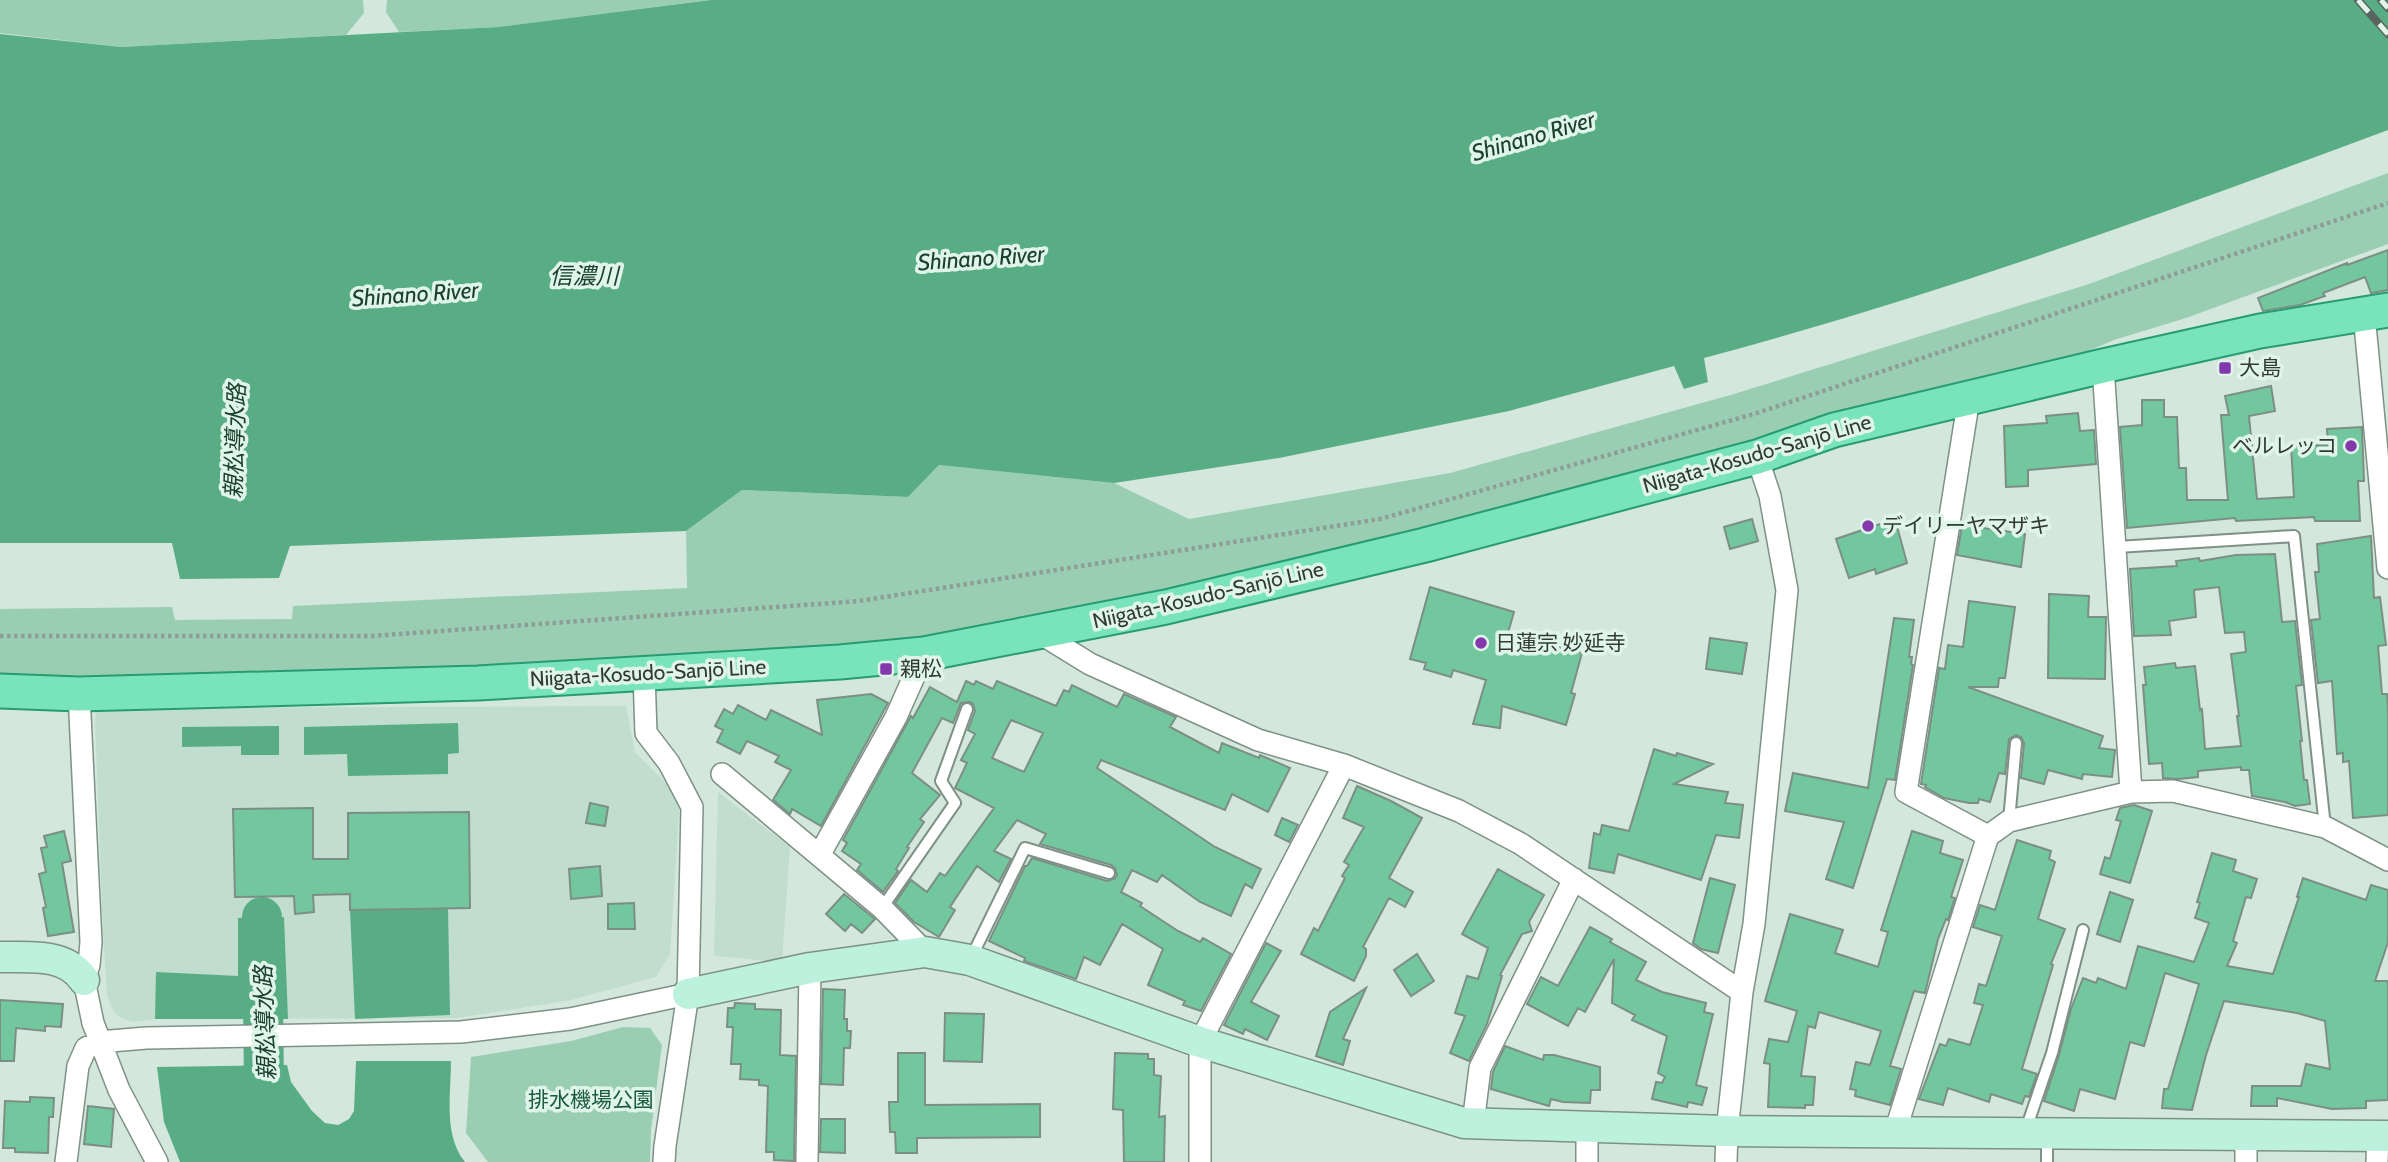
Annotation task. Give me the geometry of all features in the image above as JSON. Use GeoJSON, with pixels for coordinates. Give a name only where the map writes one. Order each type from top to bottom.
{"type":"FeatureCollection","features":[{"type":"Feature","properties":{"kind":"main road","name":"Niigata-Kosudo-Sanjō Line"},"geometry":{"type":"LineString","coordinates":[[0,691],[79,694],[478,683],[840,662],[925,654],[1166,607],[1425,545],[1757,457],[1834,430],[2104,366],[2260,331],[2376,312]]}},
{"type":"Feature","properties":{"kind":"street"},"geometry":{"type":"LineString","coordinates":[[2376,312],[2388,568]]}},
{"type":"Feature","properties":{"kind":"street"},"geometry":{"type":"LineString","coordinates":[[2104,366],[2131,792]]}},
{"type":"Feature","properties":{"kind":"street"},"geometry":{"type":"LineString","coordinates":[[1969,398],[1906,792],[1988,836]]}},
{"type":"Feature","properties":{"kind":"street"},"geometry":{"type":"LineString","coordinates":[[1726,1162],[1742,992],[1754,925],[1787,590],[1770,496],[1757,457]]}},
{"type":"Feature","properties":{"kind":"street"},"geometry":{"type":"LineString","coordinates":[[1038,632],[1090,664],[1258,740],[1344,765],[1459,811],[1521,844],[1742,992]]}},
{"type":"Feature","properties":{"kind":"street"},"geometry":{"type":"LineString","coordinates":[[820,854],[896,717],[925,654]]}},
{"type":"Feature","properties":{"kind":"street"},"geometry":{"type":"LineString","coordinates":[[644,674],[646,733],[669,762],[692,807],[688,993],[664,1162]]}},
{"type":"Feature","properties":{"kind":"street"},"geometry":{"type":"LineString","coordinates":[[79,694],[91,942],[89,964],[83,980]]}},
{"type":"Feature","properties":{"kind":"street"},"geometry":{"type":"LineString","coordinates":[[1200,1162],[1200,1042],[1344,765]]}},
{"type":"Feature","properties":{"kind":"street"},"geometry":{"type":"LineString","coordinates":[[722,774],[882,908],[925,952]]}},
{"type":"Feature","properties":{"kind":"street"},"geometry":{"type":"LineString","coordinates":[[1895,1132],[1988,836],[2009,821],[2131,792],[2173,791],[2325,827],[2388,860]]}},
{"type":"Feature","properties":{"kind":"street"},"geometry":{"type":"LineString","coordinates":[[1473,1124],[1480,1068],[1574,880]]}},
{"type":"Feature","properties":{"kind":"street"},"geometry":{"type":"LineString","coordinates":[[66,1162],[78,1066],[86,1048],[99,1042],[146,1038],[461,1032],[570,1019],[810,968],[925,952],[970,960],[1200,1042],[1464,1123],[1727,1131],[1895,1132],[2040,1142],[2246,1148],[2381,1145]]}},
{"type":"Feature","properties":{"kind":"street"},"geometry":{"type":"LineString","coordinates":[[0,957],[51,959],[65,962],[76,969],[83,980],[99,1042],[119,1090],[157,1162]]}},
{"type":"Feature","properties":{"kind":"street"},"geometry":{"type":"LineString","coordinates":[[807,1162],[810,968]]}},
{"type":"Feature","properties":{"kind":"street"},"geometry":{"type":"LineString","coordinates":[[1587,1127],[1587,1162]]}},
{"type":"Feature","properties":{"kind":"lane"},"geometry":{"type":"LineString","coordinates":[[2117,547],[2294,537],[2325,827]]}},
{"type":"Feature","properties":{"kind":"lane"},"geometry":{"type":"LineString","coordinates":[[882,908],[955,803],[941,781],[967,709]]}},
{"type":"Feature","properties":{"kind":"lane"},"geometry":{"type":"LineString","coordinates":[[2009,821],[2016,743]]}},
{"type":"Feature","properties":{"kind":"lane"},"geometry":{"type":"LineString","coordinates":[[970,960],[1025,848],[1109,873]]}},
{"type":"Feature","properties":{"kind":"lane"},"geometry":{"type":"LineString","coordinates":[[2040,1142],[2052,1053],[2083,930]]}},
{"type":"Feature","properties":{"kind":"path"},"geometry":{"type":"LineString","coordinates":[[0,636],[370,636],[859,601],[1380,519],[1754,414],[2388,203]]}},
{"type":"Feature","properties":{"kind":"shaded area"},"geometry":{"type":"Polygon","coordinates":[[[626,706],[635,752],[680,797],[670,954],[656,977],[571,1000],[457,1018],[155,1019],[133,1022],[114,1012],[107,996],[103,933],[95,720],[97,712],[106,708],[626,706]]]}},
{"type":"Feature","properties":{"kind":"shaded area"},"geometry":{"type":"Polygon","coordinates":[[[718,792],[790,847],[782,962],[714,956],[718,792]]]}},
{"type":"Feature","properties":{"kind":"green space"},"geometry":{"type":"Polygon","coordinates":[[[0,0],[363,0],[364,13],[346,35],[121,47],[0,33],[0,0]]]}},
{"type":"Feature","properties":{"kind":"green space"},"geometry":{"type":"Polygon","coordinates":[[[387,0],[710,0],[498,27],[399,32],[386,12],[387,0]]]}},
{"type":"Feature","properties":{"kind":"green space"},"geometry":{"type":"Polygon","coordinates":[[[2388,173],[2388,244],[2186,318],[2114,340],[2086,352],[2090,360],[1569,497],[1073,615],[824,653],[455,674],[0,679],[0,609],[172,607],[175,620],[292,619],[293,606],[687,588],[686,531],[742,490],[908,497],[939,465],[1114,483],[1189,519],[1450,473],[1734,394],[2089,284],[2388,173]]]}},
{"type":"Feature","properties":{"kind":"green space","name":"排水機場公園"},"geometry":{"type":"Polygon","coordinates":[[[623,1027],[650,1028],[662,1045],[651,1130],[650,1162],[488,1162],[466,1133],[471,1057],[571,1041],[623,1027]]]}},
{"type":"Feature","properties":{"kind":"water","name":"信濃川"},"geometry":{"type":"Polygon","coordinates":[[[711,0],[2388,0],[2388,130],[1963,281],[1704,358],[1708,382],[1684,389],[1674,366],[1509,411],[1279,458],[1114,483],[939,465],[908,497],[742,490],[686,531],[290,546],[279,578],[180,579],[172,543],[0,543],[0,34],[121,47],[498,27],[711,0]]]}},
{"type":"Feature","properties":{"kind":"water"},"geometry":{"type":"Polygon","coordinates":[[[458,723],[459,753],[448,754],[448,774],[348,776],[347,754],[304,755],[304,727],[458,723]]]}},
{"type":"Feature","properties":{"kind":"water"},"geometry":{"type":"Polygon","coordinates":[[[279,726],[279,755],[241,755],[241,746],[182,747],[182,727],[279,726]]]}},
{"type":"Feature","properties":{"kind":"water"},"geometry":{"type":"Polygon","coordinates":[[[448,908],[450,1015],[355,1019],[350,910],[448,908]]]}},
{"type":"Feature","properties":{"kind":"water"},"geometry":{"type":"Polygon","coordinates":[[[284,917],[288,1019],[155,1019],[156,972],[238,976],[238,918],[284,917]]]}},
{"type":"Feature","properties":{"kind":"water"},"geometry":{"type":"Polygon","coordinates":[[[356,1061],[451,1061],[451,1127],[458,1151],[465,1162],[180,1162],[164,1122],[157,1067],[287,1065],[291,1082],[312,1111],[325,1123],[338,1125],[349,1119],[354,1111],[356,1061]]]}},
{"type":"Feature","properties":{"kind":"building"},"geometry":{"type":"Polygon","coordinates":[[[2388,250],[2388,290],[2371,293],[2365,277],[2300,305],[2263,311],[2258,298],[2388,250]]]}},
{"type":"Feature","properties":{"kind":"building"},"geometry":{"type":"Polygon","coordinates":[[[2271,386],[2275,411],[2249,416],[2257,499],[2294,497],[2291,446],[2328,445],[2327,429],[2362,427],[2364,481],[2358,481],[2360,521],[2315,521],[2314,517],[2236,521],[2235,518],[2127,528],[2120,427],[2142,425],[2142,400],[2164,400],[2164,417],[2177,417],[2179,468],[2186,468],[2187,500],[2228,500],[2221,415],[2229,415],[2225,396],[2271,386]]]}},
{"type":"Feature","properties":{"kind":"building"},"geometry":{"type":"Polygon","coordinates":[[[2078,413],[2080,431],[2094,430],[2096,464],[2028,470],[2028,486],[2006,487],[2004,426],[2047,423],[2046,416],[2078,413]]]}},
{"type":"Feature","properties":{"kind":"building"},"geometry":{"type":"Polygon","coordinates":[[[1752,519],[1758,541],[1730,549],[1724,527],[1752,519]]]}},
{"type":"Feature","properties":{"kind":"building"},"geometry":{"type":"Polygon","coordinates":[[[1895,519],[1907,563],[1876,574],[1875,569],[1849,578],[1836,539],[1895,519]]]}},
{"type":"Feature","properties":{"kind":"building"},"geometry":{"type":"Polygon","coordinates":[[[1962,525],[2025,534],[2021,567],[1957,555],[1962,525]]]}},
{"type":"Feature","properties":{"kind":"building"},"geometry":{"type":"Polygon","coordinates":[[[2371,536],[2374,598],[2380,597],[2386,645],[2378,646],[2382,694],[2387,694],[2388,709],[2388,815],[2353,818],[2349,761],[2343,762],[2343,753],[2337,754],[2332,681],[2318,683],[2311,620],[2320,619],[2315,572],[2319,572],[2317,544],[2371,536]]]}},
{"type":"Feature","properties":{"kind":"building"},"geometry":{"type":"Polygon","coordinates":[[[2275,554],[2282,622],[2295,621],[2302,685],[2296,686],[2304,780],[2307,780],[2310,804],[2295,806],[2252,796],[2249,770],[2241,770],[2241,767],[2198,771],[2198,777],[2178,779],[2163,778],[2162,763],[2149,764],[2144,667],[2175,663],[2176,668],[2195,666],[2205,749],[2241,746],[2231,654],[2246,652],[2244,632],[2225,633],[2219,587],[2194,590],[2196,617],[2169,621],[2171,635],[2134,636],[2130,569],[2177,566],[2176,561],[2199,558],[2200,561],[2236,555],[2275,554]]]}},
{"type":"Feature","properties":{"kind":"building"},"geometry":{"type":"Polygon","coordinates":[[[1430,587],[1514,612],[1508,633],[1582,653],[1566,725],[1502,706],[1500,728],[1473,724],[1486,680],[1453,670],[1451,677],[1424,669],[1426,663],[1410,659],[1430,587]]]}},
{"type":"Feature","properties":{"kind":"building"},"geometry":{"type":"Polygon","coordinates":[[[2049,594],[2089,596],[2088,617],[2106,617],[2105,679],[2048,678],[2049,594]]]}},
{"type":"Feature","properties":{"kind":"building"},"geometry":{"type":"Polygon","coordinates":[[[1969,601],[2015,607],[2005,678],[1999,678],[1998,687],[1968,687],[2103,736],[2099,748],[2115,750],[2112,777],[2083,774],[2082,779],[2048,770],[2044,784],[2021,778],[2024,743],[2021,737],[2016,735],[2009,739],[2005,774],[1999,773],[1990,802],[1979,799],[1978,803],[1969,803],[1944,798],[1921,784],[1939,668],[1945,669],[1948,645],[1963,647],[1969,601]]]}},
{"type":"Feature","properties":{"kind":"building"},"geometry":{"type":"Polygon","coordinates":[[[1894,618],[1914,620],[1909,657],[1912,657],[1913,665],[1895,780],[1887,779],[1853,888],[1826,879],[1844,822],[1785,811],[1793,773],[1868,788],[1894,618]]]}},
{"type":"Feature","properties":{"kind":"building"},"geometry":{"type":"Polygon","coordinates":[[[1710,638],[1747,643],[1742,674],[1706,669],[1710,638]]]}},
{"type":"Feature","properties":{"kind":"building"},"geometry":{"type":"Polygon","coordinates":[[[966,681],[974,685],[976,681],[993,689],[997,681],[1056,706],[1064,690],[1069,692],[1072,685],[1117,707],[1124,694],[1176,717],[1170,727],[1219,753],[1222,743],[1290,768],[1268,812],[1232,794],[1225,810],[1101,760],[1097,768],[1215,847],[1261,869],[1252,888],[1245,884],[1231,916],[1200,902],[1162,875],[1157,882],[1132,870],[1121,892],[1142,903],[1140,906],[1178,931],[1200,942],[1203,938],[1231,954],[1201,1011],[1183,1005],[1185,1001],[1148,985],[1163,949],[1122,924],[1100,965],[1084,957],[1076,979],[1024,961],[1025,958],[989,941],[1025,866],[1032,858],[1107,881],[1117,875],[1111,865],[1040,844],[1046,834],[1017,820],[994,851],[1011,859],[999,882],[977,866],[950,907],[955,910],[939,937],[914,922],[895,903],[911,880],[927,892],[940,873],[945,876],[994,808],[955,788],[967,763],[961,760],[975,734],[968,730],[975,711],[970,702],[961,703],[953,723],[942,718],[912,773],[940,795],[920,819],[924,822],[907,847],[909,848],[896,869],[898,871],[883,892],[857,870],[861,864],[842,851],[847,843],[843,840],[911,716],[913,718],[930,687],[957,702],[966,681]],[[1011,720],[992,758],[1024,772],[1043,733],[1011,720]]]}},
{"type":"Feature","properties":{"kind":"building"},"geometry":{"type":"Polygon","coordinates":[[[871,694],[888,703],[821,826],[792,809],[790,814],[773,800],[791,770],[775,762],[779,756],[747,741],[740,754],[717,742],[723,730],[715,726],[724,709],[733,714],[738,705],[766,720],[771,710],[822,735],[817,700],[871,694]]]}},
{"type":"Feature","properties":{"kind":"building"},"geometry":{"type":"Polygon","coordinates":[[[1654,749],[1713,764],[1674,784],[1728,792],[1725,803],[1743,805],[1739,838],[1716,835],[1701,880],[1618,854],[1614,873],[1589,868],[1594,833],[1600,835],[1602,825],[1629,831],[1654,749]]]}},
{"type":"Feature","properties":{"kind":"building"},"geometry":{"type":"Polygon","coordinates":[[[1357,786],[1422,818],[1389,878],[1413,892],[1405,907],[1389,898],[1363,947],[1366,949],[1366,956],[1354,981],[1301,954],[1314,928],[1318,931],[1345,878],[1342,876],[1349,865],[1344,862],[1364,827],[1343,818],[1357,786]]]}},
{"type":"Feature","properties":{"kind":"building"},"geometry":{"type":"Polygon","coordinates":[[[590,803],[608,807],[605,826],[586,823],[590,803]]]}},
{"type":"Feature","properties":{"kind":"building"},"geometry":{"type":"Polygon","coordinates":[[[2134,805],[2152,811],[2130,883],[2100,874],[2105,857],[2110,859],[2121,821],[2116,820],[2120,808],[2134,805]]]}},
{"type":"Feature","properties":{"kind":"building"},"geometry":{"type":"Polygon","coordinates":[[[313,808],[313,859],[348,859],[348,813],[469,812],[470,908],[350,910],[350,894],[313,895],[314,912],[295,914],[294,896],[235,897],[233,809],[313,808]]]}},
{"type":"Feature","properties":{"kind":"building"},"geometry":{"type":"Polygon","coordinates":[[[1282,818],[1298,825],[1289,842],[1275,835],[1282,818]]]}},
{"type":"Feature","properties":{"kind":"building"},"geometry":{"type":"Polygon","coordinates":[[[64,831],[71,861],[62,863],[74,932],[48,936],[43,908],[46,907],[39,874],[46,872],[41,848],[47,847],[44,836],[64,831]]]}},
{"type":"Feature","properties":{"kind":"building"},"geometry":{"type":"Polygon","coordinates":[[[1912,831],[1943,841],[1940,853],[1963,860],[1951,897],[1955,898],[1938,939],[1925,993],[1914,991],[1890,1066],[1901,1069],[1890,1105],[1855,1096],[1856,1090],[1850,1089],[1856,1062],[1870,1065],[1881,1031],[1819,1012],[1815,1028],[1808,1026],[1801,1076],[1815,1077],[1813,1105],[1805,1105],[1805,1108],[1768,1107],[1770,1064],[1764,1063],[1769,1039],[1788,1042],[1797,1011],[1765,1001],[1790,914],[1843,930],[1835,953],[1878,967],[1888,932],[1881,930],[1912,831]]]}},
{"type":"Feature","properties":{"kind":"building"},"geometry":{"type":"Polygon","coordinates":[[[2017,840],[2051,851],[2049,859],[2055,862],[2038,919],[2065,929],[2051,964],[2053,965],[2022,1069],[2037,1074],[2029,1097],[2025,1096],[2022,1104],[1991,1094],[1989,1102],[1948,1088],[1943,1105],[1919,1099],[1940,1044],[1946,1046],[1949,1039],[1970,1045],[1983,1005],[1974,1003],[1979,984],[1986,986],[2002,936],[1973,927],[1980,905],[1995,910],[2017,840]]]}},
{"type":"Feature","properties":{"kind":"building"},"geometry":{"type":"Polygon","coordinates":[[[2212,853],[2236,860],[2233,871],[2257,879],[2251,898],[2246,897],[2233,941],[2237,943],[2227,966],[2273,974],[2303,878],[2366,900],[2371,885],[2388,890],[2388,942],[2375,981],[2388,981],[2388,1100],[2366,1101],[2366,1108],[2332,1109],[2277,1098],[2277,1106],[2251,1106],[2252,1086],[2301,1086],[2306,1064],[2330,1069],[2325,1021],[2297,1013],[2224,1001],[2192,1110],[2162,1108],[2164,1089],[2168,1089],[2199,984],[2165,973],[2144,1046],[2130,1042],[2115,1099],[2080,1089],[2074,1111],[2044,1101],[2083,978],[2096,983],[2098,978],[2126,989],[2138,946],[2194,962],[2209,923],[2195,918],[2200,903],[2197,902],[2212,853]]]}},
{"type":"Feature","properties":{"kind":"building"},"geometry":{"type":"Polygon","coordinates":[[[600,866],[602,896],[571,899],[569,869],[600,866]]]}},
{"type":"Feature","properties":{"kind":"building"},"geometry":{"type":"Polygon","coordinates":[[[1498,869],[1544,895],[1529,922],[1532,931],[1522,934],[1500,975],[1502,976],[1487,1024],[1469,1061],[1450,1053],[1465,1016],[1455,1013],[1467,976],[1478,979],[1488,948],[1462,934],[1498,869]]]}},
{"type":"Feature","properties":{"kind":"building"},"geometry":{"type":"Polygon","coordinates":[[[1710,878],[1735,885],[1718,953],[1701,949],[1693,943],[1710,878]]]}},
{"type":"Feature","properties":{"kind":"building"},"geometry":{"type":"Polygon","coordinates":[[[2110,892],[2133,900],[2120,942],[2097,934],[2110,892]]]}},
{"type":"Feature","properties":{"kind":"building"},"geometry":{"type":"Polygon","coordinates":[[[844,894],[875,919],[862,933],[851,924],[845,931],[826,914],[844,894]]]}},
{"type":"Feature","properties":{"kind":"building"},"geometry":{"type":"Polygon","coordinates":[[[634,903],[635,929],[608,929],[608,904],[634,903]]]}},
{"type":"Feature","properties":{"kind":"building"},"geometry":{"type":"Polygon","coordinates":[[[1590,927],[1612,939],[1610,942],[1646,962],[1636,980],[1662,992],[1706,1003],[1704,1012],[1713,1014],[1696,1085],[1707,1088],[1702,1105],[1688,1102],[1687,1107],[1652,1099],[1656,1082],[1662,1083],[1665,1077],[1658,1073],[1667,1036],[1632,1020],[1635,1015],[1612,1003],[1614,959],[1585,1012],[1578,1008],[1568,1026],[1527,1004],[1541,977],[1558,986],[1590,927]]]}},
{"type":"Feature","properties":{"kind":"building"},"geometry":{"type":"Polygon","coordinates":[[[1266,943],[1281,951],[1251,1002],[1279,1016],[1267,1040],[1245,1029],[1243,1034],[1224,1025],[1266,943]]]}},
{"type":"Feature","properties":{"kind":"building"},"geometry":{"type":"Polygon","coordinates":[[[1417,954],[1434,981],[1411,996],[1394,970],[1417,954]]]}},
{"type":"Feature","properties":{"kind":"building"},"geometry":{"type":"Polygon","coordinates":[[[1366,988],[1343,1039],[1350,1041],[1343,1065],[1316,1056],[1330,1012],[1366,988]]]}},
{"type":"Feature","properties":{"kind":"building"},"geometry":{"type":"Polygon","coordinates":[[[823,989],[845,990],[844,1019],[847,1019],[847,1031],[851,1031],[850,1048],[844,1048],[843,1085],[821,1084],[823,989]]]}},
{"type":"Feature","properties":{"kind":"building"},"geometry":{"type":"Polygon","coordinates":[[[0,1000],[63,1004],[61,1027],[45,1026],[45,1031],[16,1028],[14,1061],[0,1061],[0,1000]]]}},
{"type":"Feature","properties":{"kind":"building"},"geometry":{"type":"Polygon","coordinates":[[[735,1003],[755,1004],[755,1009],[781,1010],[780,1055],[796,1056],[794,1161],[774,1160],[774,1152],[766,1152],[768,1086],[759,1085],[759,1080],[740,1079],[741,1064],[731,1064],[733,1027],[727,1027],[728,1008],[734,1008],[735,1003]]]}},
{"type":"Feature","properties":{"kind":"building"},"geometry":{"type":"Polygon","coordinates":[[[945,1013],[984,1014],[982,1062],[944,1061],[945,1013]]]}},
{"type":"Feature","properties":{"kind":"building"},"geometry":{"type":"Polygon","coordinates":[[[1505,1046],[1543,1060],[1544,1055],[1554,1055],[1600,1067],[1600,1090],[1591,1090],[1590,1103],[1551,1099],[1549,1106],[1491,1089],[1493,1072],[1505,1046]]]}},
{"type":"Feature","properties":{"kind":"building"},"geometry":{"type":"Polygon","coordinates":[[[898,1053],[925,1053],[925,1105],[1040,1104],[1040,1137],[917,1138],[917,1153],[896,1153],[895,1132],[890,1132],[889,1102],[898,1102],[898,1053]]]}},
{"type":"Feature","properties":{"kind":"building"},"geometry":{"type":"Polygon","coordinates":[[[1115,1053],[1148,1054],[1148,1059],[1154,1059],[1154,1075],[1161,1076],[1159,1117],[1165,1116],[1164,1162],[1124,1162],[1123,1110],[1113,1109],[1115,1053]]]}},
{"type":"Feature","properties":{"kind":"building"},"geometry":{"type":"Polygon","coordinates":[[[30,1097],[54,1098],[53,1117],[49,1117],[48,1153],[15,1152],[15,1148],[3,1148],[5,1101],[30,1102],[30,1097]]]}},
{"type":"Feature","properties":{"kind":"building"},"geometry":{"type":"Polygon","coordinates":[[[88,1106],[114,1109],[111,1147],[84,1144],[88,1106]]]}},
{"type":"Feature","properties":{"kind":"building"},"geometry":{"type":"Polygon","coordinates":[[[821,1119],[845,1119],[845,1153],[820,1152],[821,1119]]]}},
{"type":"Feature","properties":{"kind":"waterway","name":"親松導水路"},"geometry":{"type":"LineString","coordinates":[[262,917],[264,1085],[303,1162]]}},
{"type":"Feature","properties":{"kind":"railway"},"geometry":{"type":"LineString","coordinates":[[2358,0],[2388,34]]}},
{"type":"Feature","properties":{"kind":"railway"},"geometry":{"type":"LineString","coordinates":[[2381,0],[2388,8]]}},
{"type":"Feature","properties":{"kind":"place","name":"大島"},"geometry":{"type":"Point","coordinates":[2225,368]}},
{"type":"Feature","properties":{"kind":"place","name":"ベルレッコ"},"geometry":{"type":"Point","coordinates":[2351,446]}},
{"type":"Feature","properties":{"kind":"place","name":"デイリーヤマザキ"},"geometry":{"type":"Point","coordinates":[1868,526]}},
{"type":"Feature","properties":{"kind":"place","name":"日蓮宗 妙延寺"},"geometry":{"type":"Point","coordinates":[1481,643]}},
{"type":"Feature","properties":{"kind":"place","name":"親松"},"geometry":{"type":"Point","coordinates":[886,669]}},
{"type":"Feature","properties":{"kind":"water label","name":"Shinano River"},"geometry":{"type":"Point","coordinates":[1533,136]}},
{"type":"Feature","properties":{"kind":"water label","name":"Shinano River"},"geometry":{"type":"Point","coordinates":[981,258]}},
{"type":"Feature","properties":{"kind":"water label","name":"Shinano River"},"geometry":{"type":"Point","coordinates":[415,294]}}]}
